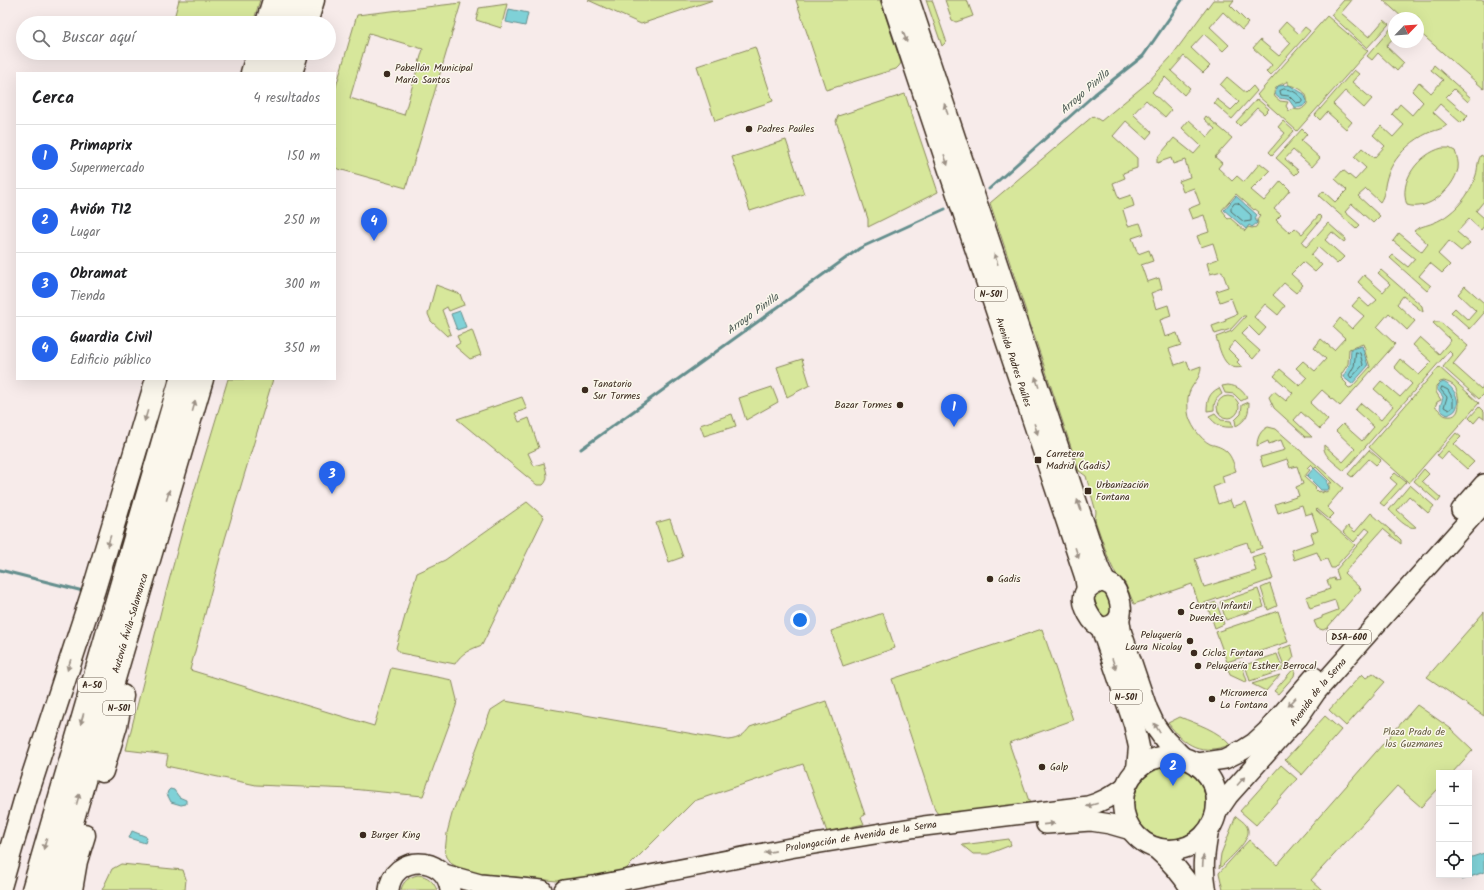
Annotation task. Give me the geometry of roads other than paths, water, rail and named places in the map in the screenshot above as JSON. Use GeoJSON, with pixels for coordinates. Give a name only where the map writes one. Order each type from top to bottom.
{"type":"FeatureCollection","features":[{"type":"Feature","properties":{"kind":"highway"},"geometry":{"type":"LineString","coordinates":[[269,16],[274,0]]}},
{"type":"Feature","properties":{"kind":"highway"},"geometry":{"type":"LineString","coordinates":[[288,16],[292,0]]}},
{"type":"Feature","properties":{"kind":"highway"},"geometry":{"type":"LineString","coordinates":[[308,16],[313,0]]}},
{"type":"Feature","properties":{"kind":"highway","name":"Avenida Padres Paúles"},"geometry":{"type":"LineString","coordinates":[[892,0],[1085,576],[1096,585]]}},
{"type":"Feature","properties":{"kind":"highway","name":"Avenida Padres Paúles"},"geometry":{"type":"LineString","coordinates":[[910,0],[1098,566],[1096,585]]}},
{"type":"Feature","properties":{"kind":"highway"},"geometry":{"type":"LineString","coordinates":[[252,72],[256,60]]}},
{"type":"Feature","properties":{"kind":"highway"},"geometry":{"type":"LineString","coordinates":[[271,72],[275,60]]}},
{"type":"Feature","properties":{"kind":"highway"},"geometry":{"type":"LineString","coordinates":[[291,72],[295,60]]}},
{"type":"Feature","properties":{"kind":"highway"},"geometry":{"type":"LineString","coordinates":[[0,887],[26,797],[96,581],[157,380]]}},
{"type":"Feature","properties":{"kind":"highway","name":"Autovía Ávila-Salamanca"},"geometry":{"type":"LineString","coordinates":[[32,890],[181,380]]}},
{"type":"Feature","properties":{"kind":"highway","name":"Autovía Ávila-Salamanca"},"geometry":{"type":"LineString","coordinates":[[52,890],[202,380]]}},
{"type":"Feature","properties":{"kind":"highway"},"geometry":{"type":"LineString","coordinates":[[4,890],[87,662],[127,529],[151,480]]}},
{"type":"Feature","properties":{"kind":"highway","name":"N-501"},"geometry":{"type":"LineString","coordinates":[[71,890],[76,861],[116,725],[133,645],[154,573],[157,533]]}},
{"type":"Feature","properties":{"kind":"highway","name":"N-501"},"geometry":{"type":"LineString","coordinates":[[1110,623],[1121,612],[1118,598],[1113,586],[1096,585],[1084,595],[1089,616],[1094,622],[1110,623],[1121,632],[1147,709],[1158,731],[1170,745],[1207,773],[1214,784],[1218,798],[1217,812],[1214,823],[1208,832],[1194,844],[1176,850],[1157,849]]}},
{"type":"Feature","properties":{"kind":"highway","name":"N-501"},"geometry":{"type":"LineString","coordinates":[[1110,623],[1139,747],[1137,769]]}},
{"type":"Feature","properties":{"kind":"highway","name":"N-501"},"geometry":{"type":"LineString","coordinates":[[1190,760],[1173,755],[1153,758],[1137,769],[1131,777],[1126,786],[1123,801],[1125,816],[1131,830],[1143,842],[1157,849],[1171,862],[1184,877],[1192,890]]}},
{"type":"Feature","properties":{"kind":"highway","name":"N-501"},"geometry":{"type":"LineString","coordinates":[[1206,890],[1203,874],[1203,860],[1208,832]]}},
{"type":"Feature","properties":{"kind":"main road","name":"Avenida de la Serna"},"geometry":{"type":"LineString","coordinates":[[1190,760],[1230,757],[1254,743],[1263,735],[1484,484]]}},
{"type":"Feature","properties":{"kind":"main road","name":"Avenida de la Serna"},"geometry":{"type":"LineString","coordinates":[[1217,812],[1228,796],[1298,718],[1321,686],[1484,503]]}},
{"type":"Feature","properties":{"kind":"main road","name":"Prolongación de Avenida de la Serna"},"geometry":{"type":"LineString","coordinates":[[564,890],[593,886],[790,848],[924,826],[1088,806],[1097,804],[1113,796],[1126,786]]}},
{"type":"Feature","properties":{"kind":"main road","name":"Prolongación de Avenida de la Serna"},"geometry":{"type":"LineString","coordinates":[[638,890],[838,852],[923,838],[1004,828],[1090,820],[1131,830]]}},
{"type":"Feature","properties":{"kind":"main road"},"geometry":{"type":"LineString","coordinates":[[389,890],[394,874],[403,867],[414,862],[425,863],[436,867],[447,882],[542,890]]}},
{"type":"Feature","properties":{"kind":"water"},"geometry":{"type":"Polygon","coordinates":[[[509,9],[528,13],[525,26],[506,22],[509,9]]]}},
{"type":"Feature","properties":{"kind":"water"},"geometry":{"type":"Polygon","coordinates":[[[1289,85],[1304,94],[1307,101],[1305,105],[1294,107],[1289,100],[1279,98],[1276,95],[1275,93],[1278,86],[1289,85]]]}},
{"type":"Feature","properties":{"kind":"water"},"geometry":{"type":"Polygon","coordinates":[[[1236,196],[1257,215],[1255,218],[1257,223],[1252,227],[1249,225],[1246,229],[1224,210],[1236,196]]]}},
{"type":"Feature","properties":{"kind":"water"},"geometry":{"type":"Polygon","coordinates":[[[460,311],[466,327],[457,330],[451,314],[460,311]]]}},
{"type":"Feature","properties":{"kind":"water"},"geometry":{"type":"Polygon","coordinates":[[[1362,346],[1368,366],[1352,384],[1343,377],[1350,364],[1351,349],[1362,346]]]}},
{"type":"Feature","properties":{"kind":"water"},"geometry":{"type":"Polygon","coordinates":[[[1443,382],[1450,386],[1455,393],[1457,401],[1454,412],[1448,415],[1440,408],[1443,397],[1437,389],[1438,385],[1443,382]]]}},
{"type":"Feature","properties":{"kind":"water"},"geometry":{"type":"Polygon","coordinates":[[[1314,468],[1328,481],[1327,483],[1329,488],[1327,490],[1321,490],[1307,476],[1314,468]]]}},
{"type":"Feature","properties":{"kind":"water"},"geometry":{"type":"Polygon","coordinates":[[[170,789],[174,790],[179,797],[186,800],[186,804],[181,805],[171,802],[167,794],[170,789]]]}},
{"type":"Feature","properties":{"kind":"water"},"geometry":{"type":"Polygon","coordinates":[[[132,831],[147,837],[145,843],[129,838],[132,831]]]}},
{"type":"Feature","properties":{"kind":"water"},"geometry":{"type":"Polygon","coordinates":[[[1484,853],[1484,872],[1472,876],[1472,857],[1484,853]]]}},
{"type":"Feature","properties":{"kind":"waterway","name":"Arroyo Pinilla"},"geometry":{"type":"LineString","coordinates":[[989,189],[1095,94],[1143,56],[1182,0]]}},
{"type":"Feature","properties":{"kind":"waterway","name":"Arroyo Pinilla"},"geometry":{"type":"LineString","coordinates":[[581,449],[860,248],[945,209]]}},
{"type":"Feature","properties":{"kind":"waterway","name":"Arroyo Pinilla"},"geometry":{"type":"LineString","coordinates":[[0,570],[83,591]]}},
{"type":"Feature","properties":{"kind":"place","name":"Pabellón Municipal María Santos"},"geometry":{"type":"Point","coordinates":[387,74]}},
{"type":"Feature","properties":{"kind":"place","name":"Padres Paúles"},"geometry":{"type":"Point","coordinates":[749,129]}},
{"type":"Feature","properties":{"kind":"place","name":"Guardia Civil"},"geometry":{"type":"Point","coordinates":[374,241]}},
{"type":"Feature","properties":{"kind":"place","name":"Tanatorio Sur Tormes"},"geometry":{"type":"Point","coordinates":[585,390]}},
{"type":"Feature","properties":{"kind":"place","name":"Bazar Tormes"},"geometry":{"type":"Point","coordinates":[900,405]}},
{"type":"Feature","properties":{"kind":"place","name":"Primaprix"},"geometry":{"type":"Point","coordinates":[954,427]}},
{"type":"Feature","properties":{"kind":"place","name":"Carretera Madrid (Gadis)"},"geometry":{"type":"Point","coordinates":[1038,460]}},
{"type":"Feature","properties":{"kind":"place","name":"Urbanización Fontana"},"geometry":{"type":"Point","coordinates":[1088,491]}},
{"type":"Feature","properties":{"kind":"place","name":"Obramat"},"geometry":{"type":"Point","coordinates":[332,494]}},
{"type":"Feature","properties":{"kind":"place","name":"Gadis"},"geometry":{"type":"Point","coordinates":[990,579]}},
{"type":"Feature","properties":{"kind":"place","name":"Centro Infantil Duendes"},"geometry":{"type":"Point","coordinates":[1181,612]}},
{"type":"Feature","properties":{"kind":"place","name":"Peluquería Laura Nicolay"},"geometry":{"type":"Point","coordinates":[1190,641]}},
{"type":"Feature","properties":{"kind":"place","name":"Ciclos Fontana"},"geometry":{"type":"Point","coordinates":[1194,653]}},
{"type":"Feature","properties":{"kind":"place","name":"Peluquería Esther Berrocal"},"geometry":{"type":"Point","coordinates":[1198,666]}},
{"type":"Feature","properties":{"kind":"place","name":"Micromerca La Fontana"},"geometry":{"type":"Point","coordinates":[1212,699]}},
{"type":"Feature","properties":{"kind":"place","name":"Galp"},"geometry":{"type":"Point","coordinates":[1042,767]}},
{"type":"Feature","properties":{"kind":"place","name":"Avión T12"},"geometry":{"type":"Point","coordinates":[1173,786]}},
{"type":"Feature","properties":{"kind":"place","name":"Burger King"},"geometry":{"type":"Point","coordinates":[363,835]}},
{"type":"Feature","properties":{"kind":"park label","name":"Plaza Prado de los Guzmanes"},"geometry":{"type":"Point","coordinates":[1414,738]}}]}
